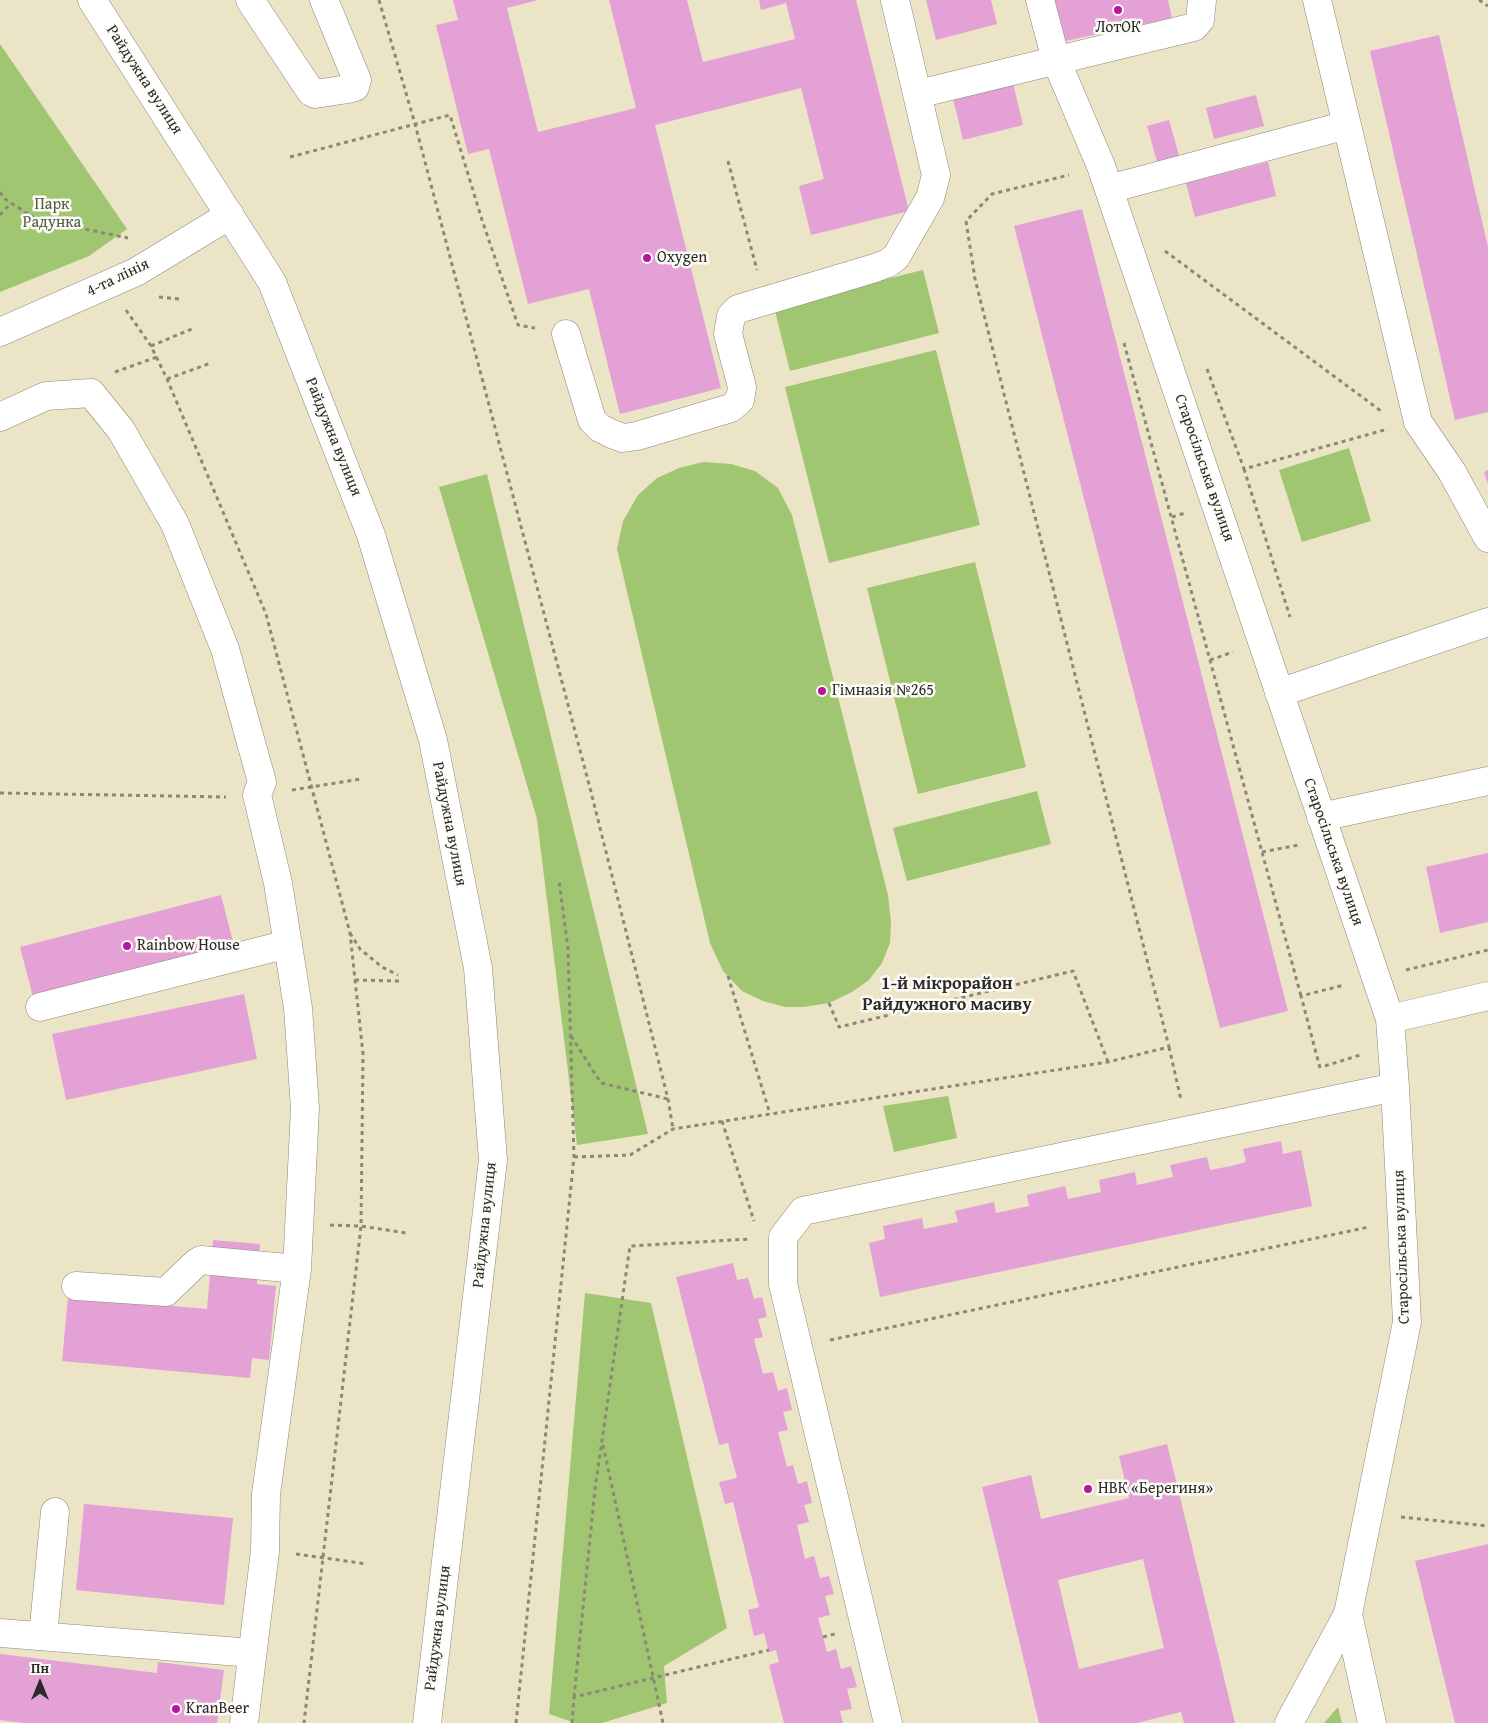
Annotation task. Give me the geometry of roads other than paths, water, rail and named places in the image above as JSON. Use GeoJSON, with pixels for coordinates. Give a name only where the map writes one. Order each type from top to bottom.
{"type":"FeatureCollection","features":[{"type":"Feature","properties":{"kind":"street","name":"Райдужна вулиця"},"geometry":{"type":"LineString","coordinates":[[92,0],[272,282],[371,535],[433,740],[478,968],[493,1160],[427,1723]]}},
{"type":"Feature","properties":{"kind":"street"},"geometry":{"type":"LineString","coordinates":[[250,0],[311,92],[322,94],[355,86],[357,80],[324,0]]}},
{"type":"Feature","properties":{"kind":"street"},"geometry":{"type":"LineString","coordinates":[[566,334],[592,420],[600,428],[623,438],[637,436],[731,408],[740,400],[742,387],[728,334],[731,316],[738,309],[875,268],[888,263],[896,257],[930,198],[936,175],[895,0]]}},
{"type":"Feature","properties":{"kind":"street","name":"Старосільська вулиця"},"geometry":{"type":"LineString","coordinates":[[1040,0],[1056,60],[1105,178],[1321,817],[1391,1032],[1396,1087],[1407,1322],[1348,1614],[1289,1723]]}},
{"type":"Feature","properties":{"kind":"street"},"geometry":{"type":"LineString","coordinates":[[918,94],[1194,27],[1200,20],[1202,0]]}},
{"type":"Feature","properties":{"kind":"street"},"geometry":{"type":"LineString","coordinates":[[1318,0],[1348,125],[1406,425],[1452,472],[1488,538]]}},
{"type":"Feature","properties":{"kind":"street"},"geometry":{"type":"LineString","coordinates":[[1105,178],[1348,125]]}},
{"type":"Feature","properties":{"kind":"street","name":"4-та лінія"},"geometry":{"type":"LineString","coordinates":[[0,332],[136,272],[230,214]]}},
{"type":"Feature","properties":{"kind":"street"},"geometry":{"type":"LineString","coordinates":[[0,416],[46,396],[91,393],[121,430],[175,524],[225,648],[262,782],[257,795],[278,883],[298,1008],[305,1108],[297,1269],[266,1494],[265,1551],[244,1723]]}},
{"type":"Feature","properties":{"kind":"street"},"geometry":{"type":"LineString","coordinates":[[1279,693],[1488,622]]}},
{"type":"Feature","properties":{"kind":"street"},"geometry":{"type":"LineString","coordinates":[[1321,817],[1488,782]]}},
{"type":"Feature","properties":{"kind":"street"},"geometry":{"type":"LineString","coordinates":[[40,1007],[288,944]]}},
{"type":"Feature","properties":{"kind":"street"},"geometry":{"type":"LineString","coordinates":[[1391,1032],[1488,996]]}},
{"type":"Feature","properties":{"kind":"street"},"geometry":{"type":"LineString","coordinates":[[888,1723],[772,1238],[803,1211],[1396,1087]]}},
{"type":"Feature","properties":{"kind":"street"},"geometry":{"type":"LineString","coordinates":[[76,1286],[166,1292],[201,1260],[297,1269]]}},
{"type":"Feature","properties":{"kind":"street"},"geometry":{"type":"LineString","coordinates":[[43,1636],[55,1512]]}},
{"type":"Feature","properties":{"kind":"street"},"geometry":{"type":"LineString","coordinates":[[1348,1614],[1372,1723]]}},
{"type":"Feature","properties":{"kind":"street"},"geometry":{"type":"LineString","coordinates":[[0,1633],[252,1653]]}},
{"type":"Feature","properties":{"kind":"place","name":"ЛотОК"},"geometry":{"type":"Point","coordinates":[1118,10]}},
{"type":"Feature","properties":{"kind":"place","name":"Oxygen"},"geometry":{"type":"Point","coordinates":[647,258]}},
{"type":"Feature","properties":{"kind":"place","name":"Гімназія №265"},"geometry":{"type":"Point","coordinates":[822,691]}},
{"type":"Feature","properties":{"kind":"place","name":"Rainbow House"},"geometry":{"type":"Point","coordinates":[127,946]}},
{"type":"Feature","properties":{"kind":"place","name":"НВК «Берегиня»"},"geometry":{"type":"Point","coordinates":[1088,1489]}},
{"type":"Feature","properties":{"kind":"place","name":"KranBeer"},"geometry":{"type":"Point","coordinates":[176,1709]}},
{"type":"Feature","properties":{"kind":"district","name":"1-й мікрорайон Райдужного масиву"},"geometry":{"type":"Point","coordinates":[947,994]}},
{"type":"Feature","properties":{"kind":"park label","name":"Парк Радунка"},"geometry":{"type":"Point","coordinates":[52,214]}}]}
